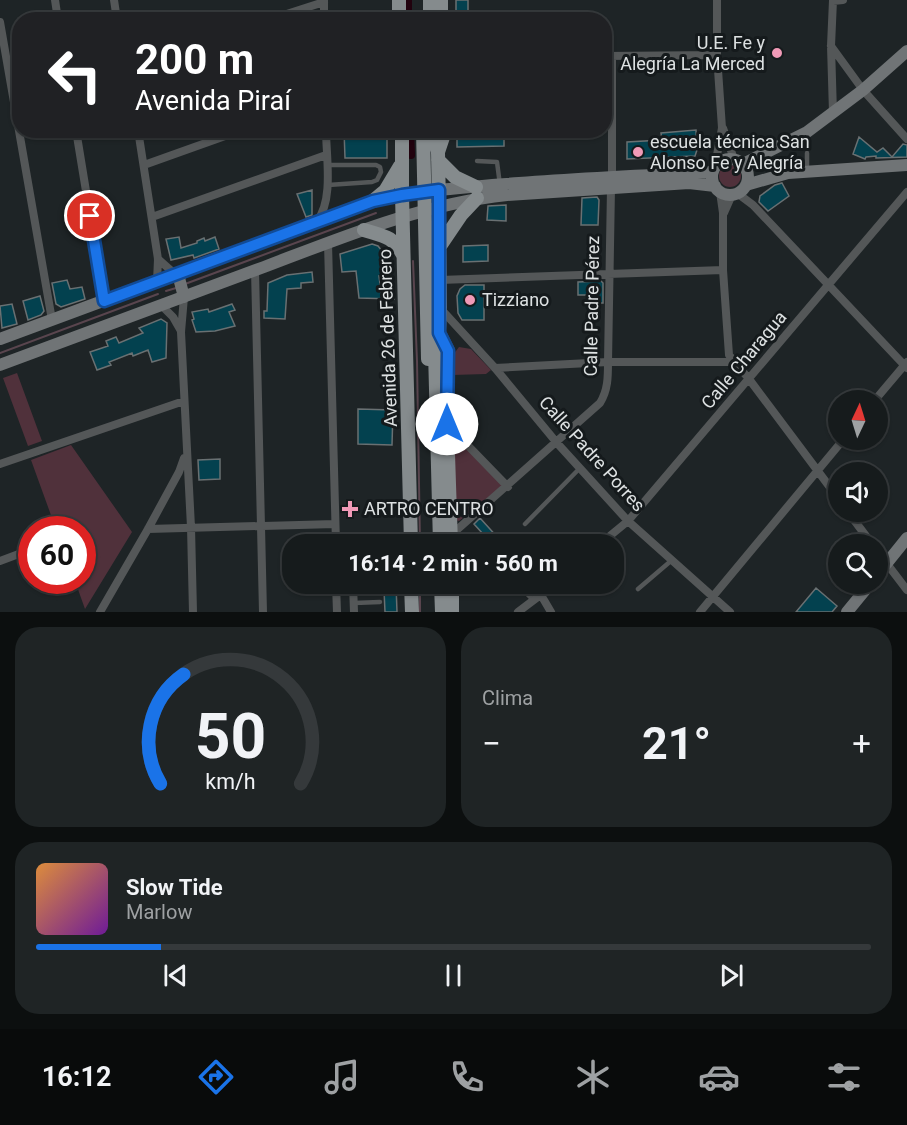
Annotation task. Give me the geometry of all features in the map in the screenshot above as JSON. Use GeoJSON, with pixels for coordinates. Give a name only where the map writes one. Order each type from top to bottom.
{"type":"FeatureCollection","features":[{"type":"Feature","properties":{"kind":"main road","name":"Avenida 26 de Febrero"},"geometry":{"type":"LineString","coordinates":[[402,138],[411,534]]}},
{"type":"Feature","properties":{"kind":"main road"},"geometry":{"type":"LineString","coordinates":[[423,138],[432,534]]}},
{"type":"Feature","properties":{"kind":"main road"},"geometry":{"type":"LineString","coordinates":[[434,138],[438,156],[440,246],[439,333],[435,351],[438,475],[447,534]]}},
{"type":"Feature","properties":{"kind":"main road"},"geometry":{"type":"LineString","coordinates":[[438,156],[443,138]]}},
{"type":"Feature","properties":{"kind":"main road"},"geometry":{"type":"LineString","coordinates":[[438,156],[455,177],[477,192],[440,246]]}},
{"type":"Feature","properties":{"kind":"main road"},"geometry":{"type":"LineString","coordinates":[[373,201],[385,191],[403,162]]}},
{"type":"Feature","properties":{"kind":"main road"},"geometry":{"type":"LineString","coordinates":[[364,230],[390,238],[404,255]]}},
{"type":"Feature","properties":{"kind":"main road"},"geometry":{"type":"LineString","coordinates":[[439,333],[448,351],[448,534]]}},
{"type":"Feature","properties":{"kind":"main road"},"geometry":{"type":"LineString","coordinates":[[438,475],[448,443]]}},
{"type":"Feature","properties":{"kind":"main road"},"geometry":{"type":"LineString","coordinates":[[411,594],[412,612]]}},
{"type":"Feature","properties":{"kind":"main road"},"geometry":{"type":"LineString","coordinates":[[433,594],[434,612]]}},
{"type":"Feature","properties":{"kind":"main road"},"geometry":{"type":"LineString","coordinates":[[441,594],[442,612]]}},
{"type":"Feature","properties":{"kind":"main road"},"geometry":{"type":"LineString","coordinates":[[452,594],[452,612]]}},
{"type":"Feature","properties":{"kind":"street"},"geometry":{"type":"LineString","coordinates":[[714,169],[722,128],[717,56],[717,0]]}},
{"type":"Feature","properties":{"kind":"street"},"geometry":{"type":"LineString","coordinates":[[833,113],[831,46],[833,0],[843,0]]}},
{"type":"Feature","properties":{"kind":"street"},"geometry":{"type":"LineString","coordinates":[[292,12],[324,1]]}},
{"type":"Feature","properties":{"kind":"street"},"geometry":{"type":"LineString","coordinates":[[0,22],[12,91]]}},
{"type":"Feature","properties":{"kind":"street"},"geometry":{"type":"LineString","coordinates":[[831,46],[863,90],[907,139]]}},
{"type":"Feature","properties":{"kind":"street"},"geometry":{"type":"LineString","coordinates":[[0,339],[373,201],[439,190],[477,192],[611,182],[714,169],[723,160],[738,161],[807,132],[863,90],[907,51]]}},
{"type":"Feature","properties":{"kind":"street"},"geometry":{"type":"LineString","coordinates":[[612,56],[717,56]]}},
{"type":"Feature","properties":{"kind":"street"},"geometry":{"type":"LineString","coordinates":[[722,128],[738,161],[748,172],[732,190],[723,213],[727,349],[733,362],[749,379],[828,484]]}},
{"type":"Feature","properties":{"kind":"street"},"geometry":{"type":"LineString","coordinates":[[20,138],[52,320]]}},
{"type":"Feature","properties":{"kind":"street"},"geometry":{"type":"LineString","coordinates":[[77,138],[104,301]]}},
{"type":"Feature","properties":{"kind":"street"},"geometry":{"type":"LineString","coordinates":[[139,138],[158,259],[152,284]]}},
{"type":"Feature","properties":{"kind":"street"},"geometry":{"type":"LineString","coordinates":[[144,165],[220,138]]}},
{"type":"Feature","properties":{"kind":"street"},"geometry":{"type":"LineString","coordinates":[[315,222],[324,210],[327,195],[326,138]]}},
{"type":"Feature","properties":{"kind":"street","name":"Calle Padre Pérez"},"geometry":{"type":"LineString","coordinates":[[456,534],[600,403],[604,396],[608,383],[610,138]]}},
{"type":"Feature","properties":{"kind":"street"},"geometry":{"type":"LineString","coordinates":[[152,217],[326,160]]}},
{"type":"Feature","properties":{"kind":"street"},"geometry":{"type":"LineString","coordinates":[[0,365],[328,243],[500,184],[689,183],[732,190],[783,174],[907,165]]}},
{"type":"Feature","properties":{"kind":"street"},"geometry":{"type":"LineString","coordinates":[[714,169],[732,190],[753,205],[906,365],[884,390]]}},
{"type":"Feature","properties":{"kind":"street","name":"Calle Charagua"},"geometry":{"type":"LineString","coordinates":[[612,534],[628,520],[907,192]]}},
{"type":"Feature","properties":{"kind":"street"},"geometry":{"type":"LineString","coordinates":[[327,195],[334,207],[346,211]]}},
{"type":"Feature","properties":{"kind":"street"},"geometry":{"type":"LineString","coordinates":[[328,243],[336,534]]}},
{"type":"Feature","properties":{"kind":"street"},"geometry":{"type":"LineString","coordinates":[[158,259],[179,274]]}},
{"type":"Feature","properties":{"kind":"street"},"geometry":{"type":"LineString","coordinates":[[255,270],[263,612]]}},
{"type":"Feature","properties":{"kind":"street"},"geometry":{"type":"LineString","coordinates":[[440,280],[723,270]]}},
{"type":"Feature","properties":{"kind":"street"},"geometry":{"type":"LineString","coordinates":[[179,274],[178,278],[190,295],[181,332],[193,612]]}},
{"type":"Feature","properties":{"kind":"street"},"geometry":{"type":"LineString","coordinates":[[152,284],[161,292],[157,306]]}},
{"type":"Feature","properties":{"kind":"street"},"geometry":{"type":"LineString","coordinates":[[157,306],[174,317],[181,332]]}},
{"type":"Feature","properties":{"kind":"street","name":"Calle Padre Porres"},"geometry":{"type":"LineString","coordinates":[[440,307],[495,368],[557,443],[628,520],[729,612]]}},
{"type":"Feature","properties":{"kind":"street"},"geometry":{"type":"LineString","coordinates":[[495,368],[608,362],[733,362]]}},
{"type":"Feature","properties":{"kind":"street"},"geometry":{"type":"LineString","coordinates":[[0,464],[184,401]]}},
{"type":"Feature","properties":{"kind":"street"},"geometry":{"type":"LineString","coordinates":[[447,424],[508,487]]}},
{"type":"Feature","properties":{"kind":"street"},"geometry":{"type":"LineString","coordinates":[[700,612],[835,450]]}},
{"type":"Feature","properties":{"kind":"street"},"geometry":{"type":"LineString","coordinates":[[100,612],[179,472],[186,452]]}},
{"type":"Feature","properties":{"kind":"street"},"geometry":{"type":"LineString","coordinates":[[148,528],[335,524]]}},
{"type":"Feature","properties":{"kind":"street"},"geometry":{"type":"LineString","coordinates":[[888,562],[907,538]]}},
{"type":"Feature","properties":{"kind":"street"},"geometry":{"type":"LineString","coordinates":[[0,561],[18,554]]}},
{"type":"Feature","properties":{"kind":"street"},"geometry":{"type":"LineString","coordinates":[[888,566],[907,590]]}},
{"type":"Feature","properties":{"kind":"street"},"geometry":{"type":"LineString","coordinates":[[336,594],[337,612]]}},
{"type":"Feature","properties":{"kind":"street"},"geometry":{"type":"LineString","coordinates":[[518,612],[542,594]]}},
{"type":"Feature","properties":{"kind":"street"},"geometry":{"type":"LineString","coordinates":[[847,612],[862,594]]}},
{"type":"Feature","properties":{"kind":"street"},"geometry":{"type":"LineString","coordinates":[[537,598],[551,612]]}},
{"type":"Feature","properties":{"kind":"lane"},"geometry":{"type":"LineString","coordinates":[[807,132],[807,172]]}},
{"type":"Feature","properties":{"kind":"lane"},"geometry":{"type":"LineString","coordinates":[[326,160],[376,165],[380,167],[381,172],[377,180],[372,182],[327,185]]}},
{"type":"Feature","properties":{"kind":"lane"},"geometry":{"type":"LineString","coordinates":[[477,161],[498,164],[500,184]]}},
{"type":"Feature","properties":{"kind":"lane"},"geometry":{"type":"LineString","coordinates":[[525,525],[580,468]]}},
{"type":"Feature","properties":{"kind":"lane"},"geometry":{"type":"LineString","coordinates":[[638,589],[672,560]]}},
{"type":"Feature","properties":{"kind":"lane"},"geometry":{"type":"LineString","coordinates":[[531,594],[537,598]]}},
{"type":"Feature","properties":{"kind":"lane"},"geometry":{"type":"LineString","coordinates":[[354,607],[380,602]]}},
{"type":"Feature","properties":{"kind":"shaded area"},"geometry":{"type":"Polygon","coordinates":[[[730,165],[738,168],[741,176],[738,184],[730,187],[722,184],[719,176],[722,168],[730,165]]]}},
{"type":"Feature","properties":{"kind":"shaded area"},"geometry":{"type":"Polygon","coordinates":[[[459,347],[471,349],[491,370],[486,374],[452,375],[453,355],[459,347]]]}},
{"type":"Feature","properties":{"kind":"shaded area"},"geometry":{"type":"Polygon","coordinates":[[[17,373],[42,441],[28,446],[3,378],[17,373]]]}},
{"type":"Feature","properties":{"kind":"shaded area"},"geometry":{"type":"Polygon","coordinates":[[[71,445],[132,532],[96,591],[96,516],[51,516],[31,460],[71,445]]]}},
{"type":"Feature","properties":{"kind":"shaded area"},"geometry":{"type":"Polygon","coordinates":[[[466,447],[503,486],[459,521],[456,520],[453,451],[466,447]]]}},
{"type":"Feature","properties":{"kind":"shaded area"},"geometry":{"type":"Polygon","coordinates":[[[80,594],[94,594],[85,609],[80,594]]]}},
{"type":"Feature","properties":{"kind":"building"},"geometry":{"type":"Polygon","coordinates":[[[456,0],[468,0],[468,12],[456,12],[456,0]]]}},
{"type":"Feature","properties":{"kind":"building"},"geometry":{"type":"Polygon","coordinates":[[[696,130],[695,156],[627,159],[627,142],[662,140],[661,133],[696,130]]]}},
{"type":"Feature","properties":{"kind":"building"},"geometry":{"type":"Polygon","coordinates":[[[859,137],[877,152],[883,148],[892,157],[903,144],[907,145],[907,157],[876,158],[876,156],[865,159],[853,154],[859,137]]]}},
{"type":"Feature","properties":{"kind":"building"},"geometry":{"type":"Polygon","coordinates":[[[344,138],[387,138],[387,158],[345,158],[344,138]]]}},
{"type":"Feature","properties":{"kind":"building"},"geometry":{"type":"Polygon","coordinates":[[[457,138],[504,138],[504,146],[457,147],[457,138]]]}},
{"type":"Feature","properties":{"kind":"building"},"geometry":{"type":"Polygon","coordinates":[[[782,183],[789,196],[768,211],[759,202],[760,196],[775,185],[782,183]]]}},
{"type":"Feature","properties":{"kind":"building"},"geometry":{"type":"Polygon","coordinates":[[[312,190],[312,215],[306,217],[297,194],[312,190]]]}},
{"type":"Feature","properties":{"kind":"building"},"geometry":{"type":"Polygon","coordinates":[[[597,197],[599,200],[598,225],[581,225],[582,198],[597,197]]]}},
{"type":"Feature","properties":{"kind":"building"},"geometry":{"type":"Polygon","coordinates":[[[506,205],[506,221],[487,220],[488,206],[506,205]]]}},
{"type":"Feature","properties":{"kind":"building"},"geometry":{"type":"Polygon","coordinates":[[[179,237],[181,248],[204,238],[205,241],[215,237],[219,249],[194,258],[193,255],[171,260],[166,239],[179,237]]]}},
{"type":"Feature","properties":{"kind":"building"},"geometry":{"type":"Polygon","coordinates":[[[372,244],[378,246],[386,256],[388,275],[379,276],[381,292],[392,290],[394,299],[359,298],[356,271],[342,272],[340,254],[372,244]]]}},
{"type":"Feature","properties":{"kind":"building"},"geometry":{"type":"Polygon","coordinates":[[[488,245],[488,261],[463,262],[463,246],[488,245]]]}},
{"type":"Feature","properties":{"kind":"building"},"geometry":{"type":"Polygon","coordinates":[[[312,272],[313,282],[301,283],[301,288],[287,289],[285,319],[264,318],[264,311],[267,311],[268,283],[287,275],[312,272]]]}},
{"type":"Feature","properties":{"kind":"building"},"geometry":{"type":"Polygon","coordinates":[[[67,280],[70,289],[82,287],[85,299],[61,307],[56,304],[52,283],[67,280]]]}},
{"type":"Feature","properties":{"kind":"building"},"geometry":{"type":"Polygon","coordinates":[[[601,281],[603,283],[603,303],[588,303],[587,295],[578,295],[578,282],[601,281]]]}},
{"type":"Feature","properties":{"kind":"building","name":"Tizziano"},"geometry":{"type":"Polygon","coordinates":[[[465,285],[484,285],[484,320],[462,320],[458,313],[457,296],[465,285]]]}},
{"type":"Feature","properties":{"kind":"building"},"geometry":{"type":"Polygon","coordinates":[[[40,296],[44,311],[41,315],[28,320],[23,301],[40,296]]]}},
{"type":"Feature","properties":{"kind":"building"},"geometry":{"type":"Polygon","coordinates":[[[12,304],[17,324],[2,328],[0,306],[12,304]]]}},
{"type":"Feature","properties":{"kind":"building"},"geometry":{"type":"Polygon","coordinates":[[[232,304],[235,310],[229,312],[235,326],[215,331],[196,332],[192,312],[208,309],[209,312],[232,304]]]}},
{"type":"Feature","properties":{"kind":"building"},"geometry":{"type":"Polygon","coordinates":[[[161,319],[167,323],[166,358],[152,362],[148,350],[133,356],[132,353],[109,362],[111,365],[97,370],[90,352],[108,346],[106,341],[116,337],[119,343],[143,333],[139,328],[161,319]]]}},
{"type":"Feature","properties":{"kind":"building"},"geometry":{"type":"Polygon","coordinates":[[[358,409],[393,410],[392,445],[358,444],[358,409]]]}},
{"type":"Feature","properties":{"kind":"building"},"geometry":{"type":"Polygon","coordinates":[[[220,459],[220,479],[199,480],[198,460],[220,459]]]}},
{"type":"Feature","properties":{"kind":"building"},"geometry":{"type":"Polygon","coordinates":[[[480,518],[494,534],[483,534],[474,524],[480,518]]]}},
{"type":"Feature","properties":{"kind":"building"},"geometry":{"type":"Polygon","coordinates":[[[816,588],[837,606],[832,612],[796,612],[816,588]]]}},
{"type":"Feature","properties":{"kind":"building"},"geometry":{"type":"Polygon","coordinates":[[[384,594],[396,594],[397,612],[385,612],[384,594]]]}},
{"type":"Feature","properties":{"kind":"waterway"},"geometry":{"type":"LineString","coordinates":[[408,0],[408,12]]}},
{"type":"Feature","properties":{"kind":"waterway"},"geometry":{"type":"LineString","coordinates":[[410,138],[411,155]]}},
{"type":"Feature","properties":{"kind":"waterway"},"geometry":{"type":"LineString","coordinates":[[185,284],[376,213]]}},
{"type":"Feature","properties":{"kind":"waterway"},"geometry":{"type":"LineString","coordinates":[[413,261],[420,534]]}},
{"type":"Feature","properties":{"kind":"waterway"},"geometry":{"type":"LineString","coordinates":[[166,291],[176,288]]}},
{"type":"Feature","properties":{"kind":"waterway"},"geometry":{"type":"LineString","coordinates":[[0,353],[158,294]]}},
{"type":"Feature","properties":{"kind":"waterway"},"geometry":{"type":"LineString","coordinates":[[420,594],[420,612]]}},
{"type":"Feature","properties":{"kind":"place","name":"U.E. Fe y Alegría La Merced"},"geometry":{"type":"Point","coordinates":[777,53]}},
{"type":"Feature","properties":{"kind":"place","name":"escuela técnica San Alonso Fe y Alegría"},"geometry":{"type":"Point","coordinates":[638,152]}},
{"type":"Feature","properties":{"kind":"place","name":"Tizziano"},"geometry":{"type":"Point","coordinates":[470,300]}},
{"type":"Feature","properties":{"kind":"place","name":"ARTRO CENTRO"},"geometry":{"type":"Point","coordinates":[350,509]}},
{"type":"Feature","properties":{"kind":"route"},"geometry":{"type":"LineString","coordinates":[[90,216],[104,301],[373,201],[439,190],[439,333],[448,351],[447,424]]}}]}
